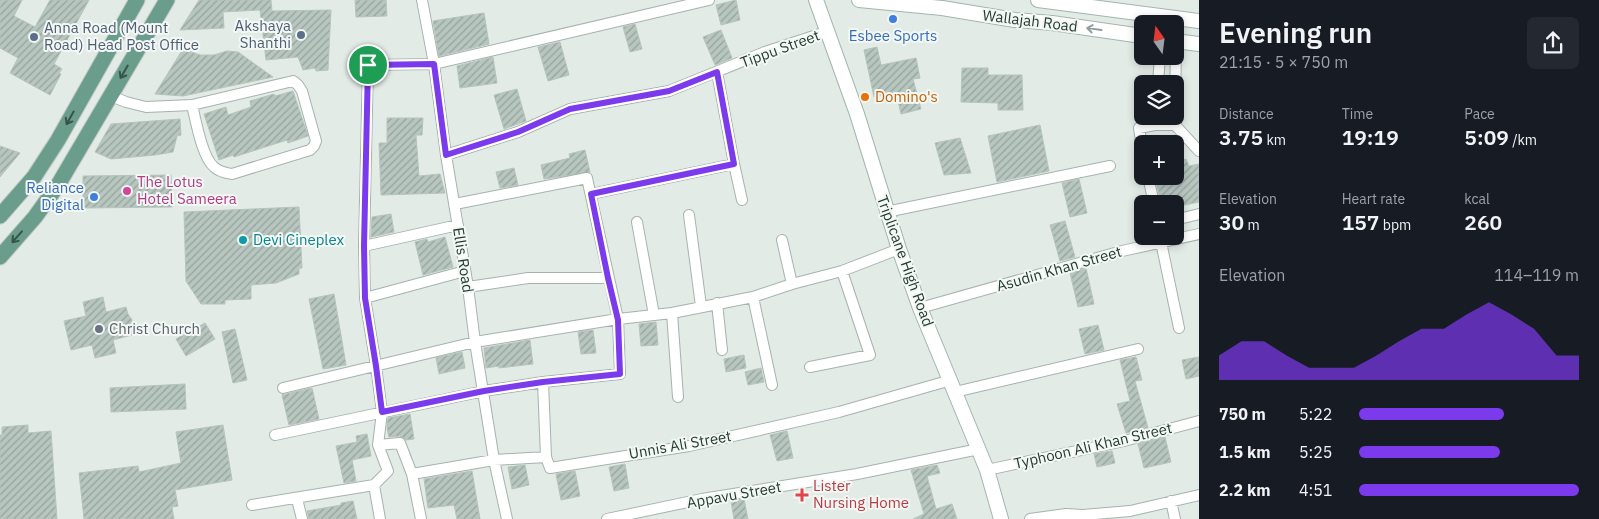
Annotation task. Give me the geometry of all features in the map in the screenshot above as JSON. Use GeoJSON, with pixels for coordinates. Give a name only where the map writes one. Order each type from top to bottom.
{"type":"FeatureCollection","features":[{"type":"Feature","properties":{"kind":"main road"},"geometry":{"type":"LineString","coordinates":[[0,216],[34,177],[54,147],[138,0]]}},
{"type":"Feature","properties":{"kind":"main road"},"geometry":{"type":"LineString","coordinates":[[0,257],[34,217],[58,184],[166,0]]}},
{"type":"Feature","properties":{"kind":"main road","name":"Triplicane High Road"},"geometry":{"type":"LineString","coordinates":[[816,0],[857,114],[886,212],[920,308],[987,470],[998,518]]}},
{"type":"Feature","properties":{"kind":"main road","name":"Wallajah Road"},"geometry":{"type":"LineString","coordinates":[[859,0],[942,8],[1015,20],[1052,23],[1134,35]]}},
{"type":"Feature","properties":{"kind":"main road","name":"Wallajah Road"},"geometry":{"type":"LineString","coordinates":[[1038,0],[1199,21]]}},
{"type":"Feature","properties":{"kind":"main road"},"geometry":{"type":"LineString","coordinates":[[1184,42],[1199,44]]}},
{"type":"Feature","properties":{"kind":"street","name":"Ellis Road"},"geometry":{"type":"LineString","coordinates":[[422,0],[434,64],[446,155],[494,460],[507,519]]}},
{"type":"Feature","properties":{"kind":"street"},"geometry":{"type":"LineString","coordinates":[[252,505],[374,486],[388,471],[378,445],[382,412],[365,298],[364,246],[368,65],[434,64],[709,0]]}},
{"type":"Feature","properties":{"kind":"street","name":"Tippu Street"},"geometry":{"type":"LineString","coordinates":[[446,155],[518,132],[570,109],[669,91],[765,52],[828,31]]}},
{"type":"Feature","properties":{"kind":"street"},"geometry":{"type":"LineString","coordinates":[[717,72],[742,200]]}},
{"type":"Feature","properties":{"kind":"street"},"geometry":{"type":"LineString","coordinates":[[110,96],[146,107],[192,104],[293,81],[298,84],[302,91],[316,141],[310,150],[232,174],[220,171],[207,158],[192,104]]}},
{"type":"Feature","properties":{"kind":"street"},"geometry":{"type":"LineString","coordinates":[[1140,135],[1139,128],[1145,125]]}},
{"type":"Feature","properties":{"kind":"street"},"geometry":{"type":"LineString","coordinates":[[1178,125],[1199,151]]}},
{"type":"Feature","properties":{"kind":"street"},"geometry":{"type":"LineString","coordinates":[[591,194],[734,164]]}},
{"type":"Feature","properties":{"kind":"street"},"geometry":{"type":"LineString","coordinates":[[886,212],[1110,166]]}},
{"type":"Feature","properties":{"kind":"street"},"geometry":{"type":"LineString","coordinates":[[275,435],[484,391],[543,382],[620,374],[618,320],[587,178],[455,204]]}},
{"type":"Feature","properties":{"kind":"street"},"geometry":{"type":"LineString","coordinates":[[1184,218],[1199,214]]}},
{"type":"Feature","properties":{"kind":"street"},"geometry":{"type":"LineString","coordinates":[[689,215],[701,306]]}},
{"type":"Feature","properties":{"kind":"street"},"geometry":{"type":"LineString","coordinates":[[637,222],[654,314]]}},
{"type":"Feature","properties":{"kind":"street"},"geometry":{"type":"LineString","coordinates":[[364,246],[458,225]]}},
{"type":"Feature","properties":{"kind":"street","name":"Asudin Khan Street"},"geometry":{"type":"LineString","coordinates":[[1184,237],[1199,234]]}},
{"type":"Feature","properties":{"kind":"street"},"geometry":{"type":"LineString","coordinates":[[782,240],[792,284]]}},
{"type":"Feature","properties":{"kind":"street","name":"Asudin Khan Street"},"geometry":{"type":"LineString","coordinates":[[920,308],[1148,245]]}},
{"type":"Feature","properties":{"kind":"street"},"geometry":{"type":"LineString","coordinates":[[1162,245],[1179,328]]}},
{"type":"Feature","properties":{"kind":"street"},"geometry":{"type":"LineString","coordinates":[[284,388],[475,342],[654,314],[672,313],[753,297],[792,284],[842,271],[899,249]]}},
{"type":"Feature","properties":{"kind":"street"},"geometry":{"type":"LineString","coordinates":[[365,298],[465,271]]}},
{"type":"Feature","properties":{"kind":"street"},"geometry":{"type":"LineString","coordinates":[[810,366],[870,355],[842,271]]}},
{"type":"Feature","properties":{"kind":"street"},"geometry":{"type":"LineString","coordinates":[[468,286],[528,278],[608,278]]}},
{"type":"Feature","properties":{"kind":"street"},"geometry":{"type":"LineString","coordinates":[[753,297],[772,385]]}},
{"type":"Feature","properties":{"kind":"street"},"geometry":{"type":"LineString","coordinates":[[718,303],[722,350]]}},
{"type":"Feature","properties":{"kind":"street"},"geometry":{"type":"LineString","coordinates":[[672,313],[678,397]]}},
{"type":"Feature","properties":{"kind":"street"},"geometry":{"type":"LineString","coordinates":[[953,386],[1138,349]]}},
{"type":"Feature","properties":{"kind":"street"},"geometry":{"type":"LineString","coordinates":[[412,474],[494,460],[546,457],[543,382]]}},
{"type":"Feature","properties":{"kind":"street","name":"Unnis Ali Street"},"geometry":{"type":"LineString","coordinates":[[546,457],[550,468],[689,446],[953,386]]}},
{"type":"Feature","properties":{"kind":"street","name":"Typhoon Ali Khan Street"},"geometry":{"type":"LineString","coordinates":[[987,470],[1124,441],[1199,421]]}},
{"type":"Feature","properties":{"kind":"street"},"geometry":{"type":"LineString","coordinates":[[378,445],[400,443],[412,474],[421,519]]}},
{"type":"Feature","properties":{"kind":"street","name":"Appavu Street"},"geometry":{"type":"LineString","coordinates":[[607,519],[702,499],[858,474],[979,449]]}},
{"type":"Feature","properties":{"kind":"street"},"geometry":{"type":"LineString","coordinates":[[374,486],[380,519]]}},
{"type":"Feature","properties":{"kind":"street"},"geometry":{"type":"LineString","coordinates":[[1030,519],[1066,514],[1083,516],[1130,511],[1199,495]]}},
{"type":"Feature","properties":{"kind":"street"},"geometry":{"type":"LineString","coordinates":[[297,499],[302,519]]}},
{"type":"Feature","properties":{"kind":"street"},"geometry":{"type":"LineString","coordinates":[[1171,501],[1175,519]]}},
{"type":"Feature","properties":{"kind":"building","name":"Anna Road (Mount Road) Head Post Office"},"geometry":{"type":"Polygon","coordinates":[[[0,0],[22,0],[14,16],[35,27],[50,0],[89,0],[54,64],[62,69],[50,95],[10,73],[18,58],[0,48],[0,0]]]}},
{"type":"Feature","properties":{"kind":"building"},"geometry":{"type":"Polygon","coordinates":[[[199,0],[271,0],[272,11],[331,10],[328,70],[316,71],[315,68],[303,70],[298,57],[266,60],[260,10],[223,12],[224,28],[180,30],[199,0]]]}},
{"type":"Feature","properties":{"kind":"building"},"geometry":{"type":"Polygon","coordinates":[[[355,0],[386,0],[387,16],[356,17],[355,0]]]}},
{"type":"Feature","properties":{"kind":"building"},"geometry":{"type":"Polygon","coordinates":[[[736,0],[740,20],[721,25],[716,5],[736,0]]]}},
{"type":"Feature","properties":{"kind":"building"},"geometry":{"type":"Polygon","coordinates":[[[484,13],[489,44],[439,56],[433,21],[484,13]]]}},
{"type":"Feature","properties":{"kind":"building"},"geometry":{"type":"Polygon","coordinates":[[[635,24],[642,49],[630,52],[623,27],[635,24]]]}},
{"type":"Feature","properties":{"kind":"building"},"geometry":{"type":"Polygon","coordinates":[[[721,30],[732,58],[715,65],[703,37],[721,30]]]}},
{"type":"Feature","properties":{"kind":"building"},"geometry":{"type":"Polygon","coordinates":[[[560,42],[569,75],[548,81],[538,47],[560,42]]]}},
{"type":"Feature","properties":{"kind":"building"},"geometry":{"type":"Polygon","coordinates":[[[877,47],[881,65],[916,58],[920,78],[913,79],[921,109],[901,114],[896,92],[874,97],[864,50],[877,47]]]}},
{"type":"Feature","properties":{"kind":"building"},"geometry":{"type":"Polygon","coordinates":[[[183,49],[200,55],[214,55],[227,51],[238,52],[273,77],[183,96],[155,94],[183,49]]]}},
{"type":"Feature","properties":{"kind":"building"},"geometry":{"type":"Polygon","coordinates":[[[493,57],[497,83],[460,88],[457,66],[493,57]]]}},
{"type":"Feature","properties":{"kind":"building"},"geometry":{"type":"Polygon","coordinates":[[[962,68],[988,68],[988,75],[1022,75],[1023,110],[998,110],[998,103],[961,102],[962,68]]]}},
{"type":"Feature","properties":{"kind":"building"},"geometry":{"type":"Polygon","coordinates":[[[517,89],[526,121],[504,129],[494,95],[517,89]]]}},
{"type":"Feature","properties":{"kind":"building"},"geometry":{"type":"Polygon","coordinates":[[[293,91],[308,136],[288,143],[287,140],[219,160],[204,114],[226,107],[228,115],[251,107],[250,101],[293,91]]]}},
{"type":"Feature","properties":{"kind":"building"},"geometry":{"type":"Polygon","coordinates":[[[387,118],[423,118],[422,135],[416,135],[419,176],[440,174],[445,193],[381,195],[379,143],[387,143],[387,118]]]}},
{"type":"Feature","properties":{"kind":"building"},"geometry":{"type":"Polygon","coordinates":[[[180,119],[181,135],[177,136],[173,152],[111,159],[95,152],[111,124],[180,119]]]}},
{"type":"Feature","properties":{"kind":"building"},"geometry":{"type":"Polygon","coordinates":[[[1040,125],[1049,171],[997,182],[988,136],[1040,125]]]}},
{"type":"Feature","properties":{"kind":"building"},"geometry":{"type":"Polygon","coordinates":[[[960,138],[971,173],[944,175],[935,143],[960,138]]]}},
{"type":"Feature","properties":{"kind":"building"},"geometry":{"type":"Polygon","coordinates":[[[0,146],[20,153],[0,177],[0,146]]]}},
{"type":"Feature","properties":{"kind":"building"},"geometry":{"type":"Polygon","coordinates":[[[585,150],[590,172],[544,179],[541,165],[570,158],[569,154],[585,150]]]}},
{"type":"Feature","properties":{"kind":"building"},"geometry":{"type":"Polygon","coordinates":[[[1184,159],[1186,159],[1189,166],[1199,164],[1199,202],[1184,205],[1184,195],[1159,195],[1157,185],[1184,185],[1184,159]]]}},
{"type":"Feature","properties":{"kind":"building"},"geometry":{"type":"Polygon","coordinates":[[[514,168],[518,185],[500,188],[496,172],[514,168]]]}},
{"type":"Feature","properties":{"kind":"building","name":"The Lotus Hotel Sameera"},"geometry":{"type":"Polygon","coordinates":[[[171,175],[172,207],[83,208],[83,176],[171,175]]]}},
{"type":"Feature","properties":{"kind":"building"},"geometry":{"type":"Polygon","coordinates":[[[1079,179],[1087,213],[1070,217],[1062,183],[1079,179]]]}},
{"type":"Feature","properties":{"kind":"building","name":"Devi Cineplex"},"geometry":{"type":"Polygon","coordinates":[[[299,207],[302,268],[299,268],[299,274],[276,283],[251,285],[251,299],[225,300],[225,304],[201,304],[186,281],[184,212],[299,207]]]}},
{"type":"Feature","properties":{"kind":"building"},"geometry":{"type":"Polygon","coordinates":[[[391,214],[394,232],[371,237],[372,217],[391,214]]]}},
{"type":"Feature","properties":{"kind":"building"},"geometry":{"type":"Polygon","coordinates":[[[1065,221],[1075,257],[1060,261],[1050,225],[1065,221]]]}},
{"type":"Feature","properties":{"kind":"building"},"geometry":{"type":"Polygon","coordinates":[[[445,237],[453,267],[423,275],[415,242],[427,239],[428,242],[445,237]]]}},
{"type":"Feature","properties":{"kind":"building"},"geometry":{"type":"Polygon","coordinates":[[[1086,268],[1094,304],[1078,307],[1070,273],[1086,268]]]}},
{"type":"Feature","properties":{"kind":"building"},"geometry":{"type":"Polygon","coordinates":[[[334,294],[346,365],[323,369],[309,299],[334,294]]]}},
{"type":"Feature","properties":{"kind":"building","name":"Christ Church"},"geometry":{"type":"Polygon","coordinates":[[[103,297],[106,312],[126,307],[132,320],[130,326],[132,335],[113,340],[116,353],[95,358],[92,345],[71,350],[64,321],[86,316],[83,302],[103,297]]]}},
{"type":"Feature","properties":{"kind":"building"},"geometry":{"type":"Polygon","coordinates":[[[656,322],[658,345],[641,346],[639,324],[656,322]]]}},
{"type":"Feature","properties":{"kind":"building"},"geometry":{"type":"Polygon","coordinates":[[[205,323],[215,339],[186,356],[176,339],[205,323]]]}},
{"type":"Feature","properties":{"kind":"building"},"geometry":{"type":"Polygon","coordinates":[[[1098,325],[1104,350],[1085,354],[1079,329],[1098,325]]]}},
{"type":"Feature","properties":{"kind":"building"},"geometry":{"type":"Polygon","coordinates":[[[235,329],[247,380],[233,383],[222,332],[235,329]]]}},
{"type":"Feature","properties":{"kind":"building"},"geometry":{"type":"Polygon","coordinates":[[[593,330],[596,353],[581,354],[578,332],[593,330]]]}},
{"type":"Feature","properties":{"kind":"building"},"geometry":{"type":"Polygon","coordinates":[[[530,340],[533,364],[486,368],[484,348],[530,340]]]}},
{"type":"Feature","properties":{"kind":"building"},"geometry":{"type":"Polygon","coordinates":[[[462,352],[465,368],[439,374],[436,358],[462,352]]]}},
{"type":"Feature","properties":{"kind":"building"},"geometry":{"type":"Polygon","coordinates":[[[744,355],[746,368],[726,372],[724,359],[744,355]]]}},
{"type":"Feature","properties":{"kind":"building"},"geometry":{"type":"Polygon","coordinates":[[[1136,357],[1142,380],[1135,381],[1148,428],[1126,433],[1117,404],[1130,401],[1120,360],[1136,357]]]}},
{"type":"Feature","properties":{"kind":"building"},"geometry":{"type":"Polygon","coordinates":[[[1199,357],[1199,376],[1186,379],[1182,360],[1199,357]]]}},
{"type":"Feature","properties":{"kind":"building"},"geometry":{"type":"Polygon","coordinates":[[[761,368],[764,382],[748,385],[745,372],[761,368]]]}},
{"type":"Feature","properties":{"kind":"building"},"geometry":{"type":"Polygon","coordinates":[[[185,384],[186,409],[111,412],[110,388],[185,384]]]}},
{"type":"Feature","properties":{"kind":"building"},"geometry":{"type":"Polygon","coordinates":[[[312,388],[319,419],[289,425],[282,395],[312,388]]]}},
{"type":"Feature","properties":{"kind":"building"},"geometry":{"type":"Polygon","coordinates":[[[410,414],[414,439],[406,440],[400,436],[389,437],[387,428],[388,418],[410,414]]]}},
{"type":"Feature","properties":{"kind":"building"},"geometry":{"type":"Polygon","coordinates":[[[28,425],[28,433],[51,431],[57,519],[0,519],[0,435],[2,435],[2,427],[28,425]]]}},
{"type":"Feature","properties":{"kind":"building"},"geometry":{"type":"Polygon","coordinates":[[[223,425],[232,480],[175,490],[178,506],[172,507],[174,519],[84,519],[79,473],[138,466],[139,472],[181,463],[176,432],[223,425]]]}},
{"type":"Feature","properties":{"kind":"building"},"geometry":{"type":"Polygon","coordinates":[[[787,431],[793,458],[777,461],[770,435],[787,431]]]}},
{"type":"Feature","properties":{"kind":"building"},"geometry":{"type":"Polygon","coordinates":[[[367,434],[371,456],[352,460],[356,481],[344,483],[336,446],[357,442],[356,436],[367,434]]]}},
{"type":"Feature","properties":{"kind":"building"},"geometry":{"type":"Polygon","coordinates":[[[1165,437],[1171,462],[1144,468],[1138,444],[1165,437]]]}},
{"type":"Feature","properties":{"kind":"building"},"geometry":{"type":"Polygon","coordinates":[[[1112,451],[1115,463],[1097,467],[1094,454],[1112,451]]]}},
{"type":"Feature","properties":{"kind":"building"},"geometry":{"type":"Polygon","coordinates":[[[625,464],[629,488],[614,491],[609,467],[625,464]]]}},
{"type":"Feature","properties":{"kind":"building"},"geometry":{"type":"Polygon","coordinates":[[[525,465],[529,485],[512,489],[508,467],[525,465]]]}},
{"type":"Feature","properties":{"kind":"building"},"geometry":{"type":"Polygon","coordinates":[[[937,465],[940,473],[927,476],[936,509],[952,504],[957,519],[913,519],[924,514],[911,470],[937,465]]]}},
{"type":"Feature","properties":{"kind":"building"},"geometry":{"type":"Polygon","coordinates":[[[472,471],[480,519],[457,519],[454,505],[428,508],[424,479],[472,471]]]}},
{"type":"Feature","properties":{"kind":"building"},"geometry":{"type":"Polygon","coordinates":[[[575,471],[580,496],[561,500],[556,474],[575,471]]]}},
{"type":"Feature","properties":{"kind":"building"},"geometry":{"type":"Polygon","coordinates":[[[744,499],[748,519],[734,519],[731,501],[744,499]]]}},
{"type":"Feature","properties":{"kind":"building"},"geometry":{"type":"Polygon","coordinates":[[[353,501],[357,519],[309,519],[307,511],[353,501]]]}},
{"type":"Feature","properties":{"kind":"place","name":"Esbee Sports"},"geometry":{"type":"Point","coordinates":[893,19]}},
{"type":"Feature","properties":{"kind":"place","name":"Akshaya Shanthi"},"geometry":{"type":"Point","coordinates":[301,35]}},
{"type":"Feature","properties":{"kind":"place","name":"Anna Road (Mount Road) Head Post Office"},"geometry":{"type":"Point","coordinates":[34,37]}},
{"type":"Feature","properties":{"kind":"place","name":"Domino's"},"geometry":{"type":"Point","coordinates":[865,97]}},
{"type":"Feature","properties":{"kind":"place","name":"The Lotus Hotel Sameera"},"geometry":{"type":"Point","coordinates":[127,191]}},
{"type":"Feature","properties":{"kind":"place","name":"Reliance Digital"},"geometry":{"type":"Point","coordinates":[94,197]}},
{"type":"Feature","properties":{"kind":"place","name":"Devi Cineplex"},"geometry":{"type":"Point","coordinates":[243,240]}},
{"type":"Feature","properties":{"kind":"place","name":"Christ Church"},"geometry":{"type":"Point","coordinates":[99,329]}},
{"type":"Feature","properties":{"kind":"place","name":"Lister Nursing Home"},"geometry":{"type":"Point","coordinates":[802,495]}},
{"type":"Feature","properties":{"kind":"route"},"geometry":{"type":"LineString","coordinates":[[434,64],[446,155],[518,132],[570,109],[669,91],[717,72],[734,164],[591,194],[618,320],[620,374],[543,382],[484,391],[382,412],[365,298],[364,246],[368,65],[434,64]]}}]}
